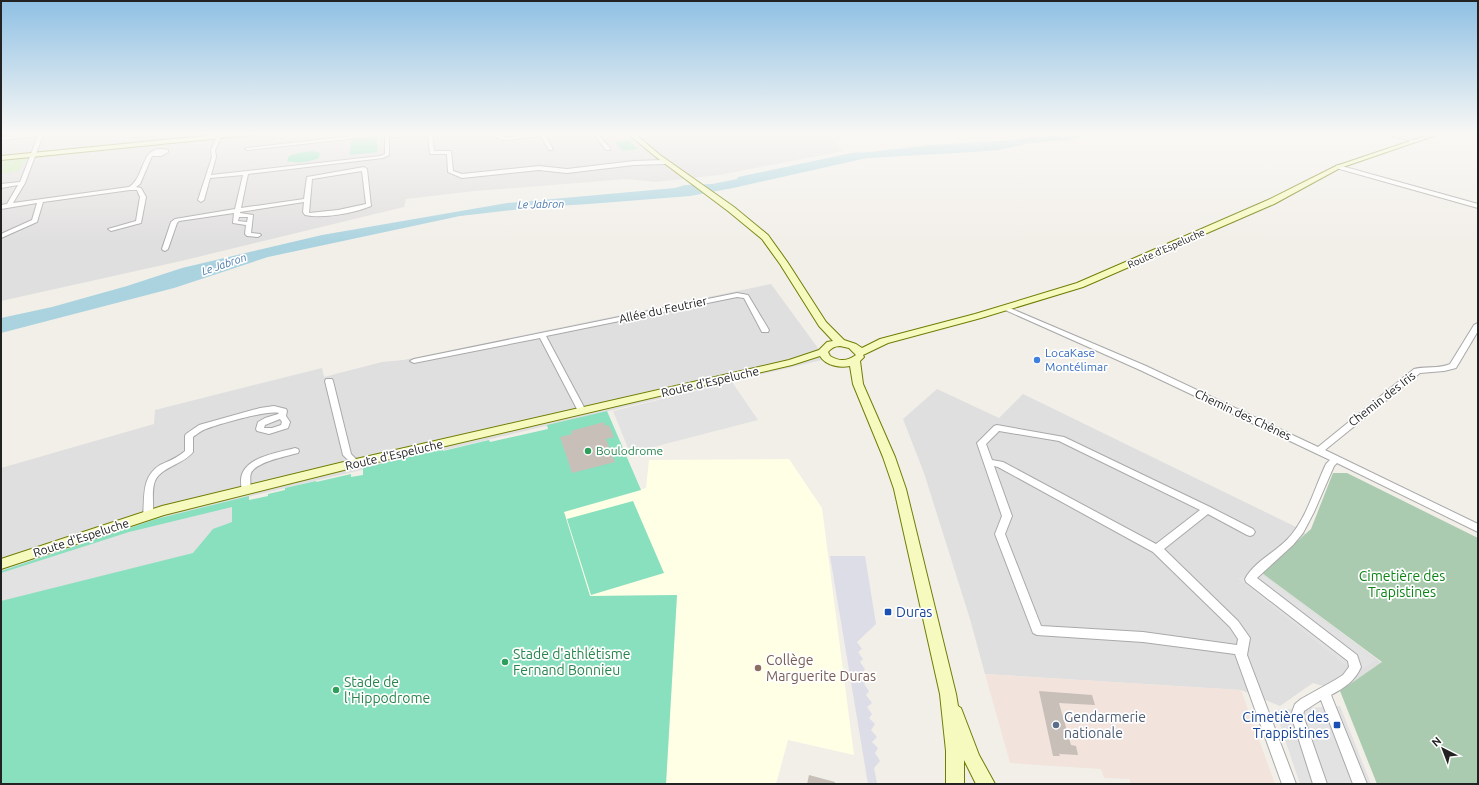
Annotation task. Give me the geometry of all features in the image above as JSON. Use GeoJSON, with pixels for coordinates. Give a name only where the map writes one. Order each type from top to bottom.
{"type":"FeatureCollection","features":[{"type":"Feature","properties":{"kind":"main road"},"geometry":{"type":"LineString","coordinates":[[676,170],[717,198],[765,237],[784,263],[822,324],[841,343],[856,353],[858,384],[889,457],[900,489],[948,694],[955,751],[955,784]]}},
{"type":"Feature","properties":{"kind":"main road","name":"Route d'Espeluche"},"geometry":{"type":"LineString","coordinates":[[1,564],[148,516],[246,490],[792,362],[829,355],[856,353],[884,341],[1005,308],[1080,284],[1271,202],[1333,170]]}},
{"type":"Feature","properties":{"kind":"main road"},"geometry":{"type":"LineString","coordinates":[[822,324],[829,355],[858,384]]}},
{"type":"Feature","properties":{"kind":"main road"},"geometry":{"type":"LineString","coordinates":[[829,355],[841,343]]}},
{"type":"Feature","properties":{"kind":"main road"},"geometry":{"type":"LineString","coordinates":[[948,694],[972,759],[986,784]]}},
{"type":"Feature","properties":{"kind":"street"},"geometry":{"type":"LineString","coordinates":[[9,206],[22,183],[27,170]]}},
{"type":"Feature","properties":{"kind":"street"},"geometry":{"type":"LineString","coordinates":[[130,188],[137,184],[143,170]]}},
{"type":"Feature","properties":{"kind":"street"},"geometry":{"type":"LineString","coordinates":[[201,200],[210,170]]}},
{"type":"Feature","properties":{"kind":"street"},"geometry":{"type":"LineString","coordinates":[[208,177],[268,170]]}},
{"type":"Feature","properties":{"kind":"street"},"geometry":{"type":"LineString","coordinates":[[360,170],[309,178],[306,212],[311,215],[366,207],[369,205],[364,170]]}},
{"type":"Feature","properties":{"kind":"street"},"geometry":{"type":"LineString","coordinates":[[451,170],[451,172],[462,176],[523,170]]}},
{"type":"Feature","properties":{"kind":"street"},"geometry":{"type":"LineString","coordinates":[[554,170],[567,171],[578,170]]}},
{"type":"Feature","properties":{"kind":"street"},"geometry":{"type":"LineString","coordinates":[[1347,170],[1478,206]]}},
{"type":"Feature","properties":{"kind":"street"},"geometry":{"type":"LineString","coordinates":[[237,213],[246,172]]}},
{"type":"Feature","properties":{"kind":"street"},"geometry":{"type":"LineString","coordinates":[[1,186],[22,183]]}},
{"type":"Feature","properties":{"kind":"street"},"geometry":{"type":"LineString","coordinates":[[1,207],[40,202],[82,194],[130,188],[140,189],[143,197],[139,222],[111,229]]}},
{"type":"Feature","properties":{"kind":"street"},"geometry":{"type":"LineString","coordinates":[[165,248],[174,222],[177,220],[237,213],[307,200]]}},
{"type":"Feature","properties":{"kind":"street"},"geometry":{"type":"LineString","coordinates":[[1,236],[35,221],[40,202]]}},
{"type":"Feature","properties":{"kind":"street"},"geometry":{"type":"LineString","coordinates":[[237,213],[251,216],[249,235],[258,235]]}},
{"type":"Feature","properties":{"kind":"street","name":"Allée du Feutrier"},"geometry":{"type":"LineString","coordinates":[[414,361],[737,295],[746,296],[766,330]]}},
{"type":"Feature","properties":{"kind":"street","name":"Chemin des Chênes"},"geometry":{"type":"LineString","coordinates":[[1005,308],[1143,368],[1478,528]]}},
{"type":"Feature","properties":{"kind":"street","name":"Chemin des Iris"},"geometry":{"type":"LineString","coordinates":[[1319,451],[1417,371],[1428,369],[1446,370],[1453,366],[1478,325]]}},
{"type":"Feature","properties":{"kind":"street"},"geometry":{"type":"LineString","coordinates":[[542,335],[582,411]]}},
{"type":"Feature","properties":{"kind":"street"},"geometry":{"type":"LineString","coordinates":[[329,381],[347,456],[356,463]]}},
{"type":"Feature","properties":{"kind":"street"},"geometry":{"type":"LineString","coordinates":[[148,516],[151,479],[157,472],[184,458],[189,452],[189,436],[192,432],[202,427],[274,409],[283,411],[282,416]]}},
{"type":"Feature","properties":{"kind":"street"},"geometry":{"type":"LineString","coordinates":[[1242,650],[1143,636],[1037,630],[1000,534],[1008,516],[980,443],[997,428],[1061,439],[1207,509],[1250,532]]}},
{"type":"Feature","properties":{"kind":"street"},"geometry":{"type":"LineString","coordinates":[[246,490],[247,472],[252,465],[295,451]]}},
{"type":"Feature","properties":{"kind":"street"},"geometry":{"type":"LineString","coordinates":[[1320,784],[1297,715],[1298,709],[1301,705],[1324,693],[1352,674],[1355,666],[1352,658],[1250,579],[1258,569],[1295,537],[1302,527],[1330,464],[1335,460]]}},
{"type":"Feature","properties":{"kind":"street"},"geometry":{"type":"LineString","coordinates":[[988,462],[1000,464],[1156,549],[1234,624],[1244,638],[1241,655],[1288,784]]}},
{"type":"Feature","properties":{"kind":"street"},"geometry":{"type":"LineString","coordinates":[[1156,549],[1207,509]]}},
{"type":"Feature","properties":{"kind":"street"},"geometry":{"type":"LineString","coordinates":[[1324,693],[1360,784]]}},
{"type":"Feature","properties":{"kind":"shaded area"},"geometry":{"type":"Polygon","coordinates":[[[1,170],[747,170],[719,175],[656,182],[627,179],[475,191],[406,199],[404,207],[181,261],[1,301],[1,170]]]}},
{"type":"Feature","properties":{"kind":"shaded area"},"geometry":{"type":"Polygon","coordinates":[[[771,284],[826,359],[156,519],[1,571],[1,468],[154,424],[155,410],[322,368],[324,377],[382,362],[403,360],[771,284]]]}},
{"type":"Feature","properties":{"kind":"shaded area"},"geometry":{"type":"Polygon","coordinates":[[[732,382],[758,420],[630,453],[613,411],[732,382]]]}},
{"type":"Feature","properties":{"kind":"shaded area"},"geometry":{"type":"Polygon","coordinates":[[[937,389],[999,418],[1023,394],[1296,527],[1306,534],[1262,573],[1382,663],[1340,691],[1313,683],[1280,706],[1241,690],[985,674],[970,619],[924,473],[903,419],[937,389]]]}},
{"type":"Feature","properties":{"kind":"shaded area","name":"Collège Marguerite Duras"},"geometry":{"type":"Polygon","coordinates":[[[789,459],[822,508],[854,755],[788,740],[776,784],[666,784],[677,595],[590,596],[564,511],[646,488],[649,460],[789,459]]]}},
{"type":"Feature","properties":{"kind":"shaded area"},"geometry":{"type":"Polygon","coordinates":[[[232,507],[232,522],[213,529],[193,553],[1,601],[1,573],[129,532],[232,507]]]}},
{"type":"Feature","properties":{"kind":"shaded area"},"geometry":{"type":"Polygon","coordinates":[[[830,556],[865,556],[876,624],[857,642],[862,649],[858,652],[863,659],[860,662],[865,669],[862,673],[868,681],[864,684],[869,691],[866,695],[872,703],[867,707],[872,714],[869,718],[875,724],[871,730],[877,737],[872,742],[878,748],[875,753],[880,761],[874,768],[877,783],[868,784],[830,556]]]}},
{"type":"Feature","properties":{"kind":"shaded area"},"geometry":{"type":"Polygon","coordinates":[[[1261,574],[1376,660],[1363,668],[1345,665],[1237,578],[1261,574]]]}},
{"type":"Feature","properties":{"kind":"shaded area"},"geometry":{"type":"Polygon","coordinates":[[[985,674],[1241,690],[1275,784],[1130,784],[1130,779],[1104,778],[1101,769],[1010,763],[985,674]]]}},
{"type":"Feature","properties":{"kind":"shaded area"},"geometry":{"type":"Polygon","coordinates":[[[1340,706],[1371,784],[1300,784],[1275,710],[1340,706]]]}},
{"type":"Feature","properties":{"kind":"green space"},"geometry":{"type":"Polygon","coordinates":[[[1,170],[19,170],[18,171],[1,174],[1,170]]]}},
{"type":"Feature","properties":{"kind":"green space","name":"Stade de l'Hippodrome"},"geometry":{"type":"Polygon","coordinates":[[[607,411],[641,490],[564,512],[590,596],[677,595],[666,784],[1,784],[1,571],[156,519],[249,496],[249,500],[268,496],[268,494],[285,490],[285,488],[316,481],[351,474],[351,477],[363,475],[363,468],[443,449],[443,451],[489,440],[490,442],[548,429],[547,425],[607,411]]]}},
{"type":"Feature","properties":{"kind":"green space","name":"Cimetière des Trapistines"},"geometry":{"type":"Polygon","coordinates":[[[1333,473],[1347,473],[1478,538],[1478,784],[1377,784],[1340,691],[1382,662],[1262,573],[1311,529],[1333,473]]]}},
{"type":"Feature","properties":{"kind":"green space"},"geometry":{"type":"Polygon","coordinates":[[[633,501],[664,573],[591,595],[567,519],[633,501]]]}},
{"type":"Feature","properties":{"kind":"water"},"geometry":{"type":"Polygon","coordinates":[[[784,170],[815,170],[690,196],[539,207],[460,216],[268,257],[174,288],[1,333],[1,318],[52,307],[127,286],[182,268],[322,235],[507,203],[675,188],[685,185],[712,184],[784,170]]]}},
{"type":"Feature","properties":{"kind":"building","name":"Boulodrome"},"geometry":{"type":"Polygon","coordinates":[[[604,422],[605,426],[609,425],[614,437],[606,439],[615,462],[572,473],[560,437],[572,434],[571,431],[604,422]]]}},
{"type":"Feature","properties":{"kind":"building","name":"Gendarmerie nationale"},"geometry":{"type":"Polygon","coordinates":[[[1039,691],[1092,695],[1095,705],[1059,703],[1071,745],[1076,746],[1078,755],[1059,754],[1060,756],[1053,756],[1039,691]]]}},
{"type":"Feature","properties":{"kind":"building"},"geometry":{"type":"Polygon","coordinates":[[[809,775],[835,782],[835,784],[807,784],[809,775]]]}},
{"type":"Feature","properties":{"kind":"waterway","name":"Le Jabron"},"geometry":{"type":"LineString","coordinates":[[742,179],[783,170]]}},
{"type":"Feature","properties":{"kind":"place","name":"LocaKase Montélimar"},"geometry":{"type":"Point","coordinates":[1037,360]}},
{"type":"Feature","properties":{"kind":"place","name":"Boulodrome"},"geometry":{"type":"Point","coordinates":[588,451]}},
{"type":"Feature","properties":{"kind":"place","name":"Duras"},"geometry":{"type":"Point","coordinates":[888,612]}},
{"type":"Feature","properties":{"kind":"place","name":"Stade d'athlétisme Fernand Bonnieu"},"geometry":{"type":"Point","coordinates":[505,662]}},
{"type":"Feature","properties":{"kind":"place","name":"Collège Marguerite Duras"},"geometry":{"type":"Point","coordinates":[758,668]}},
{"type":"Feature","properties":{"kind":"place","name":"Stade de l'Hippodrome"},"geometry":{"type":"Point","coordinates":[336,690]}},
{"type":"Feature","properties":{"kind":"place","name":"Gendarmerie nationale"},"geometry":{"type":"Point","coordinates":[1056,725]}},
{"type":"Feature","properties":{"kind":"place","name":"Cimetière des Trappistines"},"geometry":{"type":"Point","coordinates":[1337,725]}}]}
